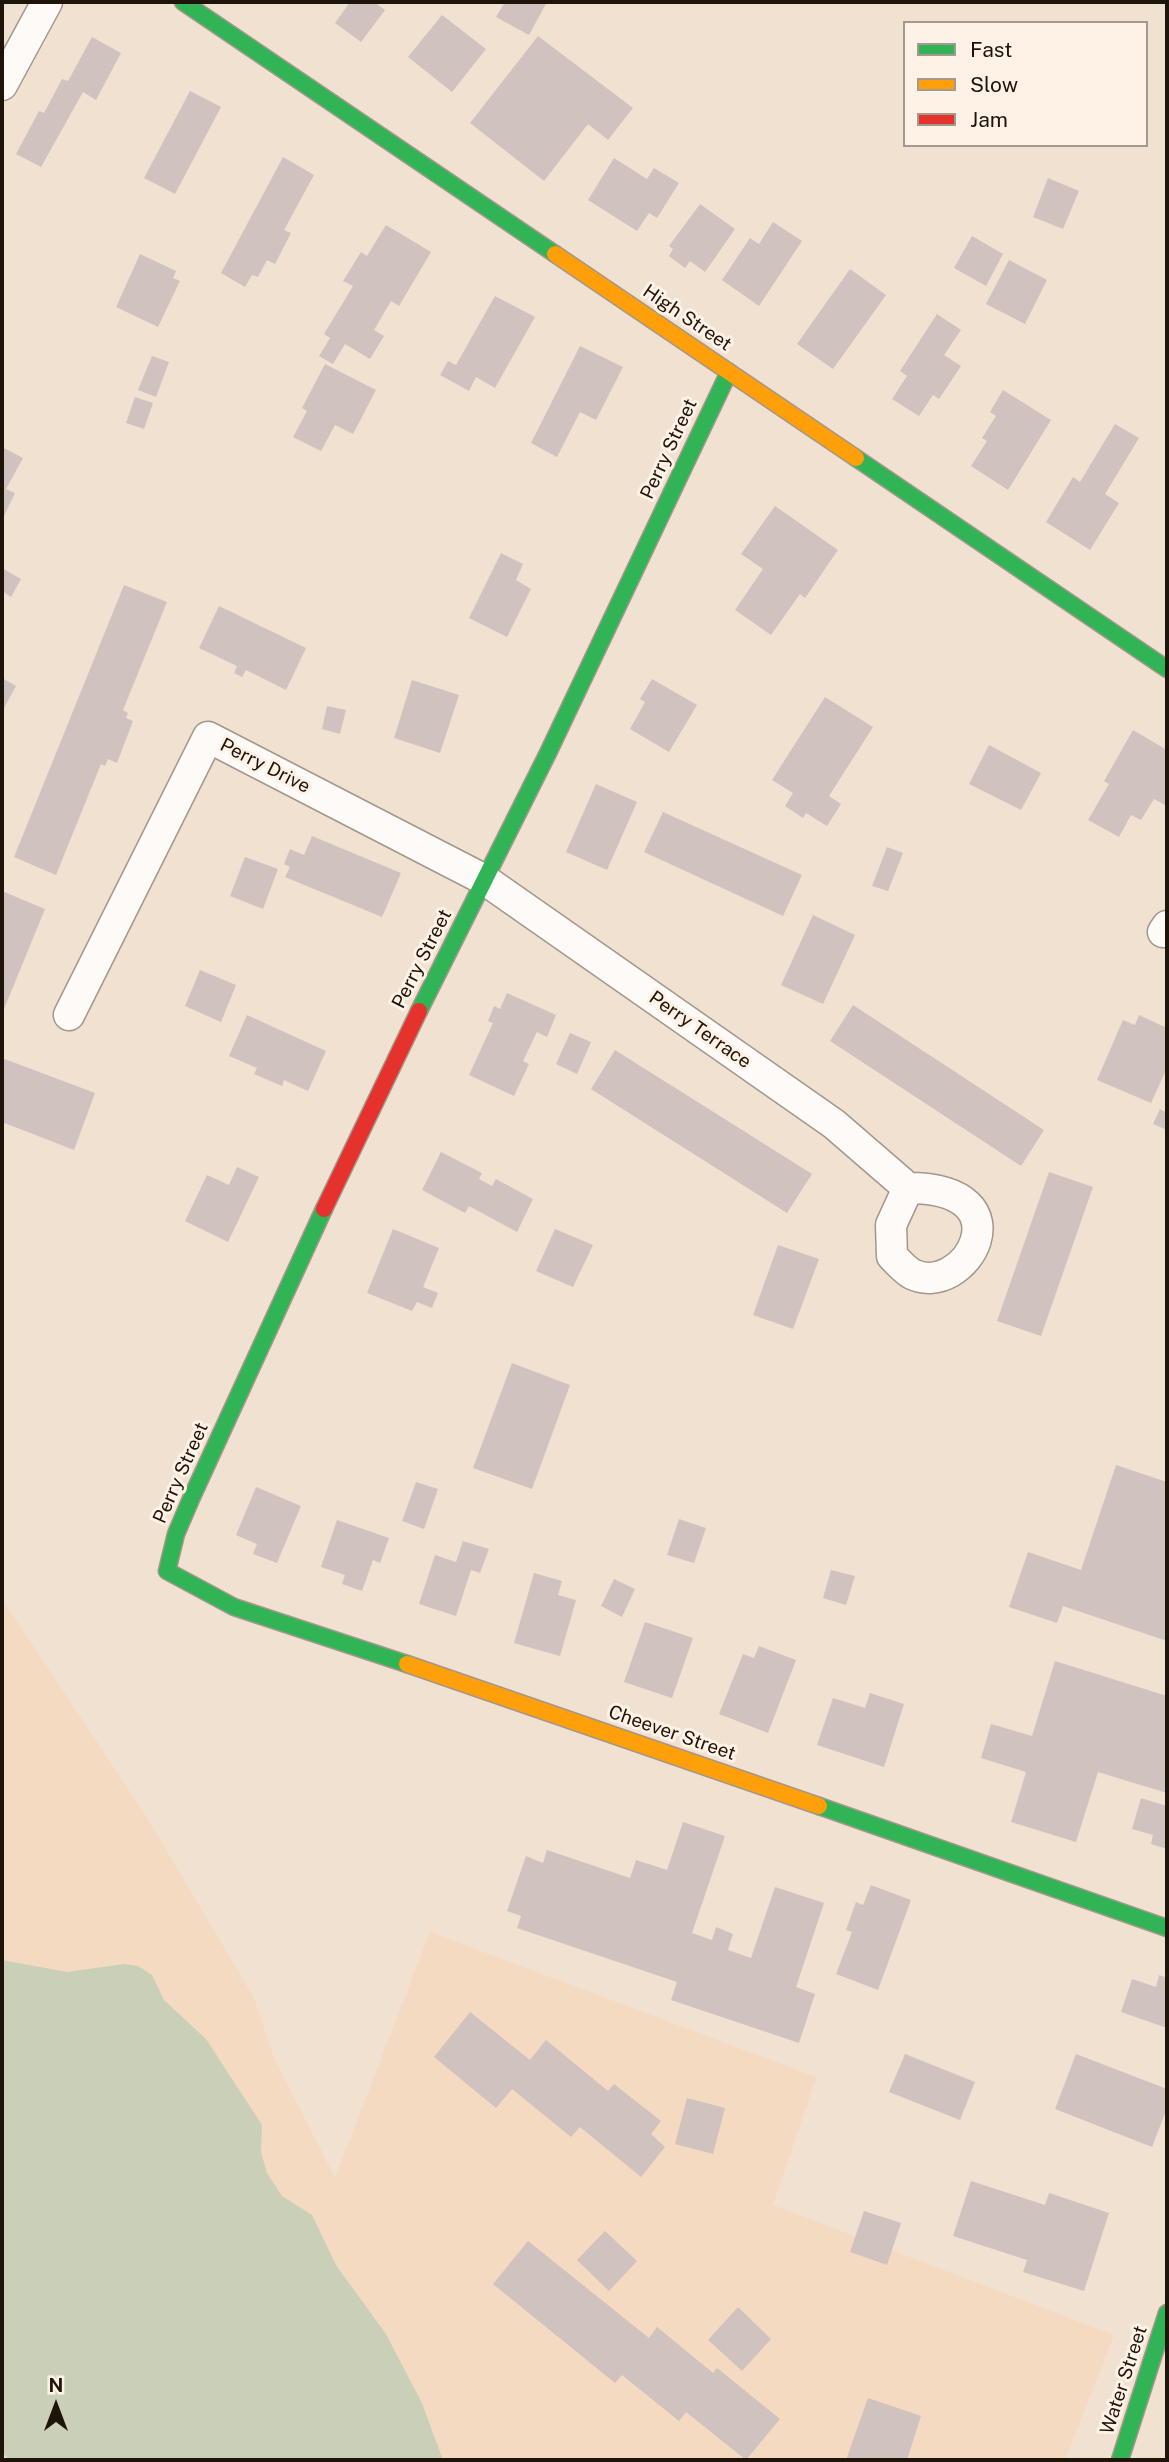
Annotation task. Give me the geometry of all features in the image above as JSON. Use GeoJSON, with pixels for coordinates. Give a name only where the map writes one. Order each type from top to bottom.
{"type":"FeatureCollection","features":[{"type":"Feature","properties":{"kind":"street"},"geometry":{"type":"LineString","coordinates":[[2,85],[47,2]]}},
{"type":"Feature","properties":{"kind":"street","name":"High Street"},"geometry":{"type":"LineString","coordinates":[[183,2],[1167,669]]}},
{"type":"Feature","properties":{"kind":"street","name":"Perry Street"},"geometry":{"type":"LineString","coordinates":[[167,1571],[176,1534],[191,1499],[359,1132],[485,880],[729,372]]}},
{"type":"Feature","properties":{"kind":"street","name":"Perry Drive"},"geometry":{"type":"LineString","coordinates":[[69,1015],[208,737],[485,880]]}},
{"type":"Feature","properties":{"kind":"street","name":"Perry Terrace"},"geometry":{"type":"LineString","coordinates":[[485,880],[834,1124],[908,1188]]}},
{"type":"Feature","properties":{"kind":"street","name":"Cheever Street"},"geometry":{"type":"LineString","coordinates":[[167,1571],[234,1607],[536,1707],[1167,1928]]}},
{"type":"Feature","properties":{"kind":"street","name":"Water Street"},"geometry":{"type":"LineString","coordinates":[[1120,2460],[1167,2313]]}},
{"type":"Feature","properties":{"kind":"shaded area"},"geometry":{"type":"Polygon","coordinates":[[[2,1599],[146,1816],[254,1998],[274,2058],[335,2178],[430,1932],[816,2077],[773,2205],[1114,2335],[1065,2460],[443,2460],[422,2403],[386,2334],[336,2265],[2,2169],[2,1599]]]}},
{"type":"Feature","properties":{"kind":"green space"},"geometry":{"type":"Polygon","coordinates":[[[2,1960],[67,1972],[124,1964],[138,1966],[152,1975],[164,2000],[206,2039],[262,2125],[261,2152],[267,2173],[282,2196],[312,2215],[336,2265],[386,2334],[422,2403],[443,2460],[10,2460],[2,2453],[2,1960]]]}},
{"type":"Feature","properties":{"kind":"building"},"geometry":{"type":"Polygon","coordinates":[[[350,2],[374,2],[385,10],[361,42],[335,23],[350,2]]]}},
{"type":"Feature","properties":{"kind":"building"},"geometry":{"type":"Polygon","coordinates":[[[505,2],[547,2],[529,35],[496,17],[505,2]]]}},
{"type":"Feature","properties":{"kind":"building"},"geometry":{"type":"Polygon","coordinates":[[[442,15],[486,49],[452,92],[408,57],[442,15]]]}},
{"type":"Feature","properties":{"kind":"building"},"geometry":{"type":"Polygon","coordinates":[[[538,36],[633,108],[608,140],[588,124],[544,181],[470,123],[538,36]]]}},
{"type":"Feature","properties":{"kind":"building"},"geometry":{"type":"Polygon","coordinates":[[[92,37],[121,53],[96,100],[83,92],[41,167],[16,154],[39,111],[44,113],[62,79],[68,81],[92,37]]]}},
{"type":"Feature","properties":{"kind":"building"},"geometry":{"type":"Polygon","coordinates":[[[190,91],[221,107],[175,194],[144,178],[190,91]]]}},
{"type":"Feature","properties":{"kind":"building"},"geometry":{"type":"Polygon","coordinates":[[[283,157],[314,175],[284,230],[291,233],[275,264],[267,260],[258,277],[252,275],[245,287],[221,273],[283,157]]]}},
{"type":"Feature","properties":{"kind":"building"},"geometry":{"type":"Polygon","coordinates":[[[614,158],[647,179],[654,168],[679,183],[657,218],[649,213],[637,231],[588,200],[614,158]]]}},
{"type":"Feature","properties":{"kind":"building"},"geometry":{"type":"Polygon","coordinates":[[[1048,178],[1079,191],[1063,229],[1033,217],[1048,178]]]}},
{"type":"Feature","properties":{"kind":"building"},"geometry":{"type":"Polygon","coordinates":[[[700,204],[735,229],[705,272],[690,261],[685,268],[669,256],[673,249],[669,246],[700,204]]]}},
{"type":"Feature","properties":{"kind":"building"},"geometry":{"type":"Polygon","coordinates":[[[773,222],[802,241],[759,306],[722,280],[750,238],[759,244],[773,222]]]}},
{"type":"Feature","properties":{"kind":"building"},"geometry":{"type":"Polygon","coordinates":[[[386,225],[431,252],[399,306],[391,301],[374,330],[384,336],[370,359],[345,344],[333,364],[319,356],[330,338],[324,334],[353,286],[343,281],[361,252],[367,256],[386,225]]]}},
{"type":"Feature","properties":{"kind":"building"},"geometry":{"type":"Polygon","coordinates":[[[972,236],[1003,254],[986,286],[954,268],[972,236]]]}},
{"type":"Feature","properties":{"kind":"building"},"geometry":{"type":"Polygon","coordinates":[[[140,254],[176,271],[173,278],[180,281],[158,327],[116,307],[140,254]]]}},
{"type":"Feature","properties":{"kind":"building"},"geometry":{"type":"Polygon","coordinates":[[[1009,260],[1047,280],[1025,324],[986,304],[1009,260]]]}},
{"type":"Feature","properties":{"kind":"building"},"geometry":{"type":"Polygon","coordinates":[[[850,269],[886,295],[833,369],[797,344],[850,269]]]}},
{"type":"Feature","properties":{"kind":"building"},"geometry":{"type":"Polygon","coordinates":[[[495,296],[535,317],[495,388],[476,377],[469,391],[440,375],[448,361],[456,365],[495,296]]]}},
{"type":"Feature","properties":{"kind":"building"},"geometry":{"type":"Polygon","coordinates":[[[937,314],[961,330],[944,355],[961,366],[939,399],[933,395],[919,416],[892,399],[907,376],[900,371],[937,314]]]}},
{"type":"Feature","properties":{"kind":"building"},"geometry":{"type":"Polygon","coordinates":[[[580,346],[623,367],[596,420],[580,412],[557,457],[531,443],[580,346]]]}},
{"type":"Feature","properties":{"kind":"building"},"geometry":{"type":"Polygon","coordinates":[[[152,356],[169,362],[156,397],[138,390],[152,356]]]}},
{"type":"Feature","properties":{"kind":"building"},"geometry":{"type":"Polygon","coordinates":[[[325,364],[376,390],[353,434],[335,425],[321,451],[293,437],[307,411],[302,408],[325,364]]]}},
{"type":"Feature","properties":{"kind":"building"},"geometry":{"type":"Polygon","coordinates":[[[1003,390],[1051,420],[1008,490],[971,466],[987,441],[982,438],[996,416],[990,412],[1003,390]]]}},
{"type":"Feature","properties":{"kind":"building"},"geometry":{"type":"Polygon","coordinates":[[[135,397],[153,403],[144,429],[126,423],[135,397]]]}},
{"type":"Feature","properties":{"kind":"building"},"geometry":{"type":"Polygon","coordinates":[[[1115,424],[1139,438],[1105,494],[1119,503],[1090,550],[1046,522],[1073,477],[1080,482],[1115,424]]]}},
{"type":"Feature","properties":{"kind":"building"},"geometry":{"type":"Polygon","coordinates":[[[2,447],[23,458],[6,489],[15,493],[2,520],[2,447]]]}},
{"type":"Feature","properties":{"kind":"building"},"geometry":{"type":"Polygon","coordinates":[[[775,506],[838,550],[805,598],[800,594],[771,635],[735,610],[763,569],[741,554],[775,506]]]}},
{"type":"Feature","properties":{"kind":"building"},"geometry":{"type":"Polygon","coordinates":[[[501,553],[523,564],[516,580],[531,589],[507,637],[469,618],[501,553]]]}},
{"type":"Feature","properties":{"kind":"building"},"geometry":{"type":"Polygon","coordinates":[[[2,568],[21,579],[11,597],[2,591],[2,568]]]}},
{"type":"Feature","properties":{"kind":"building"},"geometry":{"type":"Polygon","coordinates":[[[124,585],[167,602],[123,710],[128,713],[126,718],[133,721],[117,763],[108,759],[105,766],[101,764],[56,875],[14,857],[124,585]]]}},
{"type":"Feature","properties":{"kind":"building"},"geometry":{"type":"Polygon","coordinates":[[[219,606],[306,648],[286,690],[246,670],[242,677],[234,673],[237,666],[199,648],[219,606]]]}},
{"type":"Feature","properties":{"kind":"building"},"geometry":{"type":"Polygon","coordinates":[[[2,678],[16,686],[4,708],[2,707],[2,678]]]}},
{"type":"Feature","properties":{"kind":"building"},"geometry":{"type":"Polygon","coordinates":[[[652,679],[697,705],[669,752],[630,729],[645,702],[640,699],[652,679]]]}},
{"type":"Feature","properties":{"kind":"building"},"geometry":{"type":"Polygon","coordinates":[[[412,680],[459,695],[440,753],[394,738],[412,680]]]}},
{"type":"Feature","properties":{"kind":"building"},"geometry":{"type":"Polygon","coordinates":[[[825,697],[873,727],[829,796],[841,804],[827,826],[806,813],[803,818],[785,806],[793,793],[772,780],[825,697]]]}},
{"type":"Feature","properties":{"kind":"building"},"geometry":{"type":"Polygon","coordinates":[[[327,706],[346,710],[340,734],[322,729],[327,706]]]}},
{"type":"Feature","properties":{"kind":"building"},"geometry":{"type":"Polygon","coordinates":[[[1133,730],[1167,750],[1167,806],[1154,799],[1141,820],[1131,815],[1119,837],[1088,820],[1109,784],[1104,781],[1133,730]]]}},
{"type":"Feature","properties":{"kind":"building"},"geometry":{"type":"Polygon","coordinates":[[[989,745],[1041,773],[1021,810],[969,784],[989,745]]]}},
{"type":"Feature","properties":{"kind":"building"},"geometry":{"type":"Polygon","coordinates":[[[596,784],[637,802],[607,870],[566,852],[596,784]]]}},
{"type":"Feature","properties":{"kind":"building"},"geometry":{"type":"Polygon","coordinates":[[[663,812],[802,875],[783,916],[644,852],[663,812]]]}},
{"type":"Feature","properties":{"kind":"building"},"geometry":{"type":"Polygon","coordinates":[[[312,836],[401,873],[382,917],[285,877],[290,867],[284,864],[290,849],[304,855],[312,836]]]}},
{"type":"Feature","properties":{"kind":"building"},"geometry":{"type":"Polygon","coordinates":[[[887,847],[903,853],[888,891],[872,886],[887,847]]]}},
{"type":"Feature","properties":{"kind":"building"},"geometry":{"type":"Polygon","coordinates":[[[245,857],[278,869],[263,909],[230,896],[245,857]]]}},
{"type":"Feature","properties":{"kind":"building"},"geometry":{"type":"Polygon","coordinates":[[[2,891],[45,909],[2,1014],[2,891]]]}},
{"type":"Feature","properties":{"kind":"building"},"geometry":{"type":"Polygon","coordinates":[[[813,915],[855,935],[823,1004],[781,985],[813,915]]]}},
{"type":"Feature","properties":{"kind":"building"},"geometry":{"type":"Polygon","coordinates":[[[200,970],[236,985],[221,1022],[185,1006],[200,970]]]}},
{"type":"Feature","properties":{"kind":"building"},"geometry":{"type":"Polygon","coordinates":[[[507,993],[556,1015],[547,1037],[537,1032],[523,1061],[529,1064],[514,1096],[469,1075],[493,1023],[488,1021],[494,1006],[500,1009],[507,993]]]}},
{"type":"Feature","properties":{"kind":"building"},"geometry":{"type":"Polygon","coordinates":[[[853,1005],[1044,1130],[1021,1166],[830,1041],[853,1005]]]}},
{"type":"Feature","properties":{"kind":"building"},"geometry":{"type":"Polygon","coordinates":[[[247,1015],[326,1051],[308,1091],[284,1080],[282,1086],[254,1074],[257,1068],[229,1056],[247,1015]]]}},
{"type":"Feature","properties":{"kind":"building"},"geometry":{"type":"Polygon","coordinates":[[[1139,1015],[1167,1028],[1167,1068],[1151,1103],[1097,1080],[1123,1020],[1135,1025],[1139,1015]]]}},
{"type":"Feature","properties":{"kind":"building"},"geometry":{"type":"Polygon","coordinates":[[[570,1033],[591,1042],[577,1074],[556,1064],[570,1033]]]}},
{"type":"Feature","properties":{"kind":"building"},"geometry":{"type":"Polygon","coordinates":[[[615,1050],[812,1174],[787,1213],[591,1089],[615,1050]]]}},
{"type":"Feature","properties":{"kind":"building"},"geometry":{"type":"Polygon","coordinates":[[[2,1058],[95,1093],[74,1150],[2,1122],[2,1058]]]}},
{"type":"Feature","properties":{"kind":"building"},"geometry":{"type":"Polygon","coordinates":[[[1160,1109],[1167,1113],[1167,1130],[1153,1124],[1160,1109]]]}},
{"type":"Feature","properties":{"kind":"building"},"geometry":{"type":"Polygon","coordinates":[[[441,1152],[482,1173],[479,1179],[492,1186],[496,1179],[533,1199],[517,1232],[469,1206],[465,1213],[422,1190],[441,1152]]]}},
{"type":"Feature","properties":{"kind":"building"},"geometry":{"type":"Polygon","coordinates":[[[237,1167],[259,1177],[228,1242],[185,1221],[207,1175],[229,1185],[237,1167]]]}},
{"type":"Feature","properties":{"kind":"building"},"geometry":{"type":"Polygon","coordinates":[[[1049,1172],[1093,1187],[1041,1336],[997,1321],[1049,1172]]]}},
{"type":"Feature","properties":{"kind":"building"},"geometry":{"type":"Polygon","coordinates":[[[393,1229],[439,1248],[423,1287],[438,1293],[432,1308],[417,1302],[412,1311],[367,1293],[393,1229]]]}},
{"type":"Feature","properties":{"kind":"building"},"geometry":{"type":"Polygon","coordinates":[[[555,1229],[593,1245],[573,1287],[536,1271],[555,1229]]]}},
{"type":"Feature","properties":{"kind":"building"},"geometry":{"type":"Polygon","coordinates":[[[778,1245],[819,1259],[793,1329],[753,1315],[778,1245]]]}},
{"type":"Feature","properties":{"kind":"building"},"geometry":{"type":"Polygon","coordinates":[[[512,1363],[570,1385],[532,1489],[473,1468],[512,1363]]]}},
{"type":"Feature","properties":{"kind":"building"},"geometry":{"type":"Polygon","coordinates":[[[1116,1465],[1167,1482],[1167,1641],[1063,1606],[1057,1623],[1009,1607],[1028,1552],[1081,1570],[1116,1465]]]}},
{"type":"Feature","properties":{"kind":"building"},"geometry":{"type":"Polygon","coordinates":[[[416,1482],[438,1489],[424,1529],[402,1521],[416,1482]]]}},
{"type":"Feature","properties":{"kind":"building"},"geometry":{"type":"Polygon","coordinates":[[[256,1487],[301,1506],[277,1563],[253,1554],[257,1544],[236,1535],[256,1487]]]}},
{"type":"Feature","properties":{"kind":"building"},"geometry":{"type":"Polygon","coordinates":[[[679,1519],[706,1528],[694,1563],[667,1555],[679,1519]]]}},
{"type":"Feature","properties":{"kind":"building"},"geometry":{"type":"Polygon","coordinates":[[[337,1520],[389,1538],[380,1563],[373,1560],[362,1591],[342,1584],[345,1575],[321,1567],[337,1520]]]}},
{"type":"Feature","properties":{"kind":"building"},"geometry":{"type":"Polygon","coordinates":[[[463,1541],[489,1549],[480,1573],[471,1570],[456,1616],[419,1604],[435,1555],[456,1562],[463,1541]]]}},
{"type":"Feature","properties":{"kind":"building"},"geometry":{"type":"Polygon","coordinates":[[[831,1570],[855,1576],[846,1605],[823,1598],[831,1570]]]}},
{"type":"Feature","properties":{"kind":"building"},"geometry":{"type":"Polygon","coordinates":[[[534,1573],[562,1581],[558,1595],[576,1600],[560,1656],[514,1643],[534,1573]]]}},
{"type":"Feature","properties":{"kind":"building"},"geometry":{"type":"Polygon","coordinates":[[[614,1579],[635,1589],[622,1617],[601,1606],[614,1579]]]}},
{"type":"Feature","properties":{"kind":"building"},"geometry":{"type":"Polygon","coordinates":[[[645,1622],[693,1638],[672,1698],[624,1682],[645,1622]]]}},
{"type":"Feature","properties":{"kind":"building"},"geometry":{"type":"Polygon","coordinates":[[[759,1646],[796,1660],[768,1733],[719,1714],[743,1654],[754,1658],[759,1646]]]}},
{"type":"Feature","properties":{"kind":"building"},"geometry":{"type":"Polygon","coordinates":[[[1055,1661],[1167,1696],[1167,1793],[1098,1772],[1076,1842],[1011,1822],[1026,1772],[981,1758],[991,1724],[1032,1736],[1055,1661]]]}},
{"type":"Feature","properties":{"kind":"building"},"geometry":{"type":"Polygon","coordinates":[[[870,1693],[904,1704],[884,1767],[817,1745],[833,1698],[865,1708],[870,1693]]]}},
{"type":"Feature","properties":{"kind":"building"},"geometry":{"type":"Polygon","coordinates":[[[1141,1798],[1167,1806],[1167,1849],[1151,1844],[1153,1835],[1132,1829],[1141,1798]]]}},
{"type":"Feature","properties":{"kind":"building"},"geometry":{"type":"Polygon","coordinates":[[[683,1822],[725,1836],[692,1933],[712,1940],[716,1927],[733,1934],[728,1950],[751,1958],[775,1887],[824,1903],[796,1987],[815,1994],[799,2043],[671,2000],[677,1982],[517,1928],[521,1916],[507,1911],[526,1856],[543,1863],[547,1850],[630,1878],[636,1860],[667,1870],[683,1822]]]}},
{"type":"Feature","properties":{"kind":"building"},"geometry":{"type":"Polygon","coordinates":[[[871,1885],[911,1900],[878,1990],[836,1974],[852,1932],[846,1930],[856,1902],[863,1905],[871,1885]]]}},
{"type":"Feature","properties":{"kind":"building"},"geometry":{"type":"Polygon","coordinates":[[[1159,1975],[1167,1978],[1167,2028],[1121,2012],[1132,1979],[1156,1987],[1159,1975]]]}},
{"type":"Feature","properties":{"kind":"building"},"geometry":{"type":"Polygon","coordinates":[[[470,2012],[530,2060],[546,2040],[608,2091],[614,2084],[661,2121],[651,2134],[665,2147],[641,2177],[580,2127],[571,2137],[512,2089],[496,2108],[434,2057],[470,2012]]]}},
{"type":"Feature","properties":{"kind":"building"},"geometry":{"type":"Polygon","coordinates":[[[905,2054],[975,2082],[960,2120],[889,2092],[905,2054]]]}},
{"type":"Feature","properties":{"kind":"building"},"geometry":{"type":"Polygon","coordinates":[[[1076,2054],[1167,2089],[1167,2108],[1152,2147],[1055,2109],[1076,2054]]]}},
{"type":"Feature","properties":{"kind":"building"},"geometry":{"type":"Polygon","coordinates":[[[687,2098],[725,2108],[713,2154],[675,2144],[687,2098]]]}},
{"type":"Feature","properties":{"kind":"building"},"geometry":{"type":"Polygon","coordinates":[[[971,2181],[1045,2205],[1049,2193],[1109,2213],[1084,2291],[1023,2272],[1027,2260],[953,2236],[971,2181]]]}},
{"type":"Feature","properties":{"kind":"building"},"geometry":{"type":"Polygon","coordinates":[[[864,2211],[901,2223],[887,2265],[850,2252],[864,2211]]]}},
{"type":"Feature","properties":{"kind":"building"},"geometry":{"type":"Polygon","coordinates":[[[605,2231],[637,2261],[609,2291],[577,2260],[605,2231]]]}},
{"type":"Feature","properties":{"kind":"building"},"geometry":{"type":"Polygon","coordinates":[[[528,2241],[649,2338],[657,2327],[713,2373],[717,2368],[780,2419],[746,2460],[686,2412],[679,2421],[622,2375],[615,2383],[493,2284],[528,2241]]]}},
{"type":"Feature","properties":{"kind":"building"},"geometry":{"type":"Polygon","coordinates":[[[738,2307],[771,2339],[742,2371],[708,2340],[738,2307]]]}},
{"type":"Feature","properties":{"kind":"building"},"geometry":{"type":"Polygon","coordinates":[[[868,2398],[921,2416],[907,2460],[846,2460],[868,2398]]]}},
{"type":"Feature","properties":{"kind":"traffic: fast"},"geometry":{"type":"LineString","coordinates":[[183,2],[555,254]]}},
{"type":"Feature","properties":{"kind":"traffic: fast"},"geometry":{"type":"LineString","coordinates":[[419,1011],[548,753],[729,372]]}},
{"type":"Feature","properties":{"kind":"traffic: fast"},"geometry":{"type":"LineString","coordinates":[[856,458],[1167,669]]}},
{"type":"Feature","properties":{"kind":"traffic: fast"},"geometry":{"type":"LineString","coordinates":[[324,1209],[191,1499],[176,1534],[167,1571],[234,1607],[407,1664]]}},
{"type":"Feature","properties":{"kind":"traffic: fast"},"geometry":{"type":"LineString","coordinates":[[819,1806],[1167,1928]]}},
{"type":"Feature","properties":{"kind":"traffic: fast"},"geometry":{"type":"LineString","coordinates":[[1120,2460],[1167,2313]]}},
{"type":"Feature","properties":{"kind":"traffic: slow"},"geometry":{"type":"LineString","coordinates":[[555,254],[856,458]]}},
{"type":"Feature","properties":{"kind":"traffic: slow"},"geometry":{"type":"LineString","coordinates":[[407,1664],[819,1806]]}},
{"type":"Feature","properties":{"kind":"traffic: jam"},"geometry":{"type":"LineString","coordinates":[[324,1209],[419,1011]]}}]}
